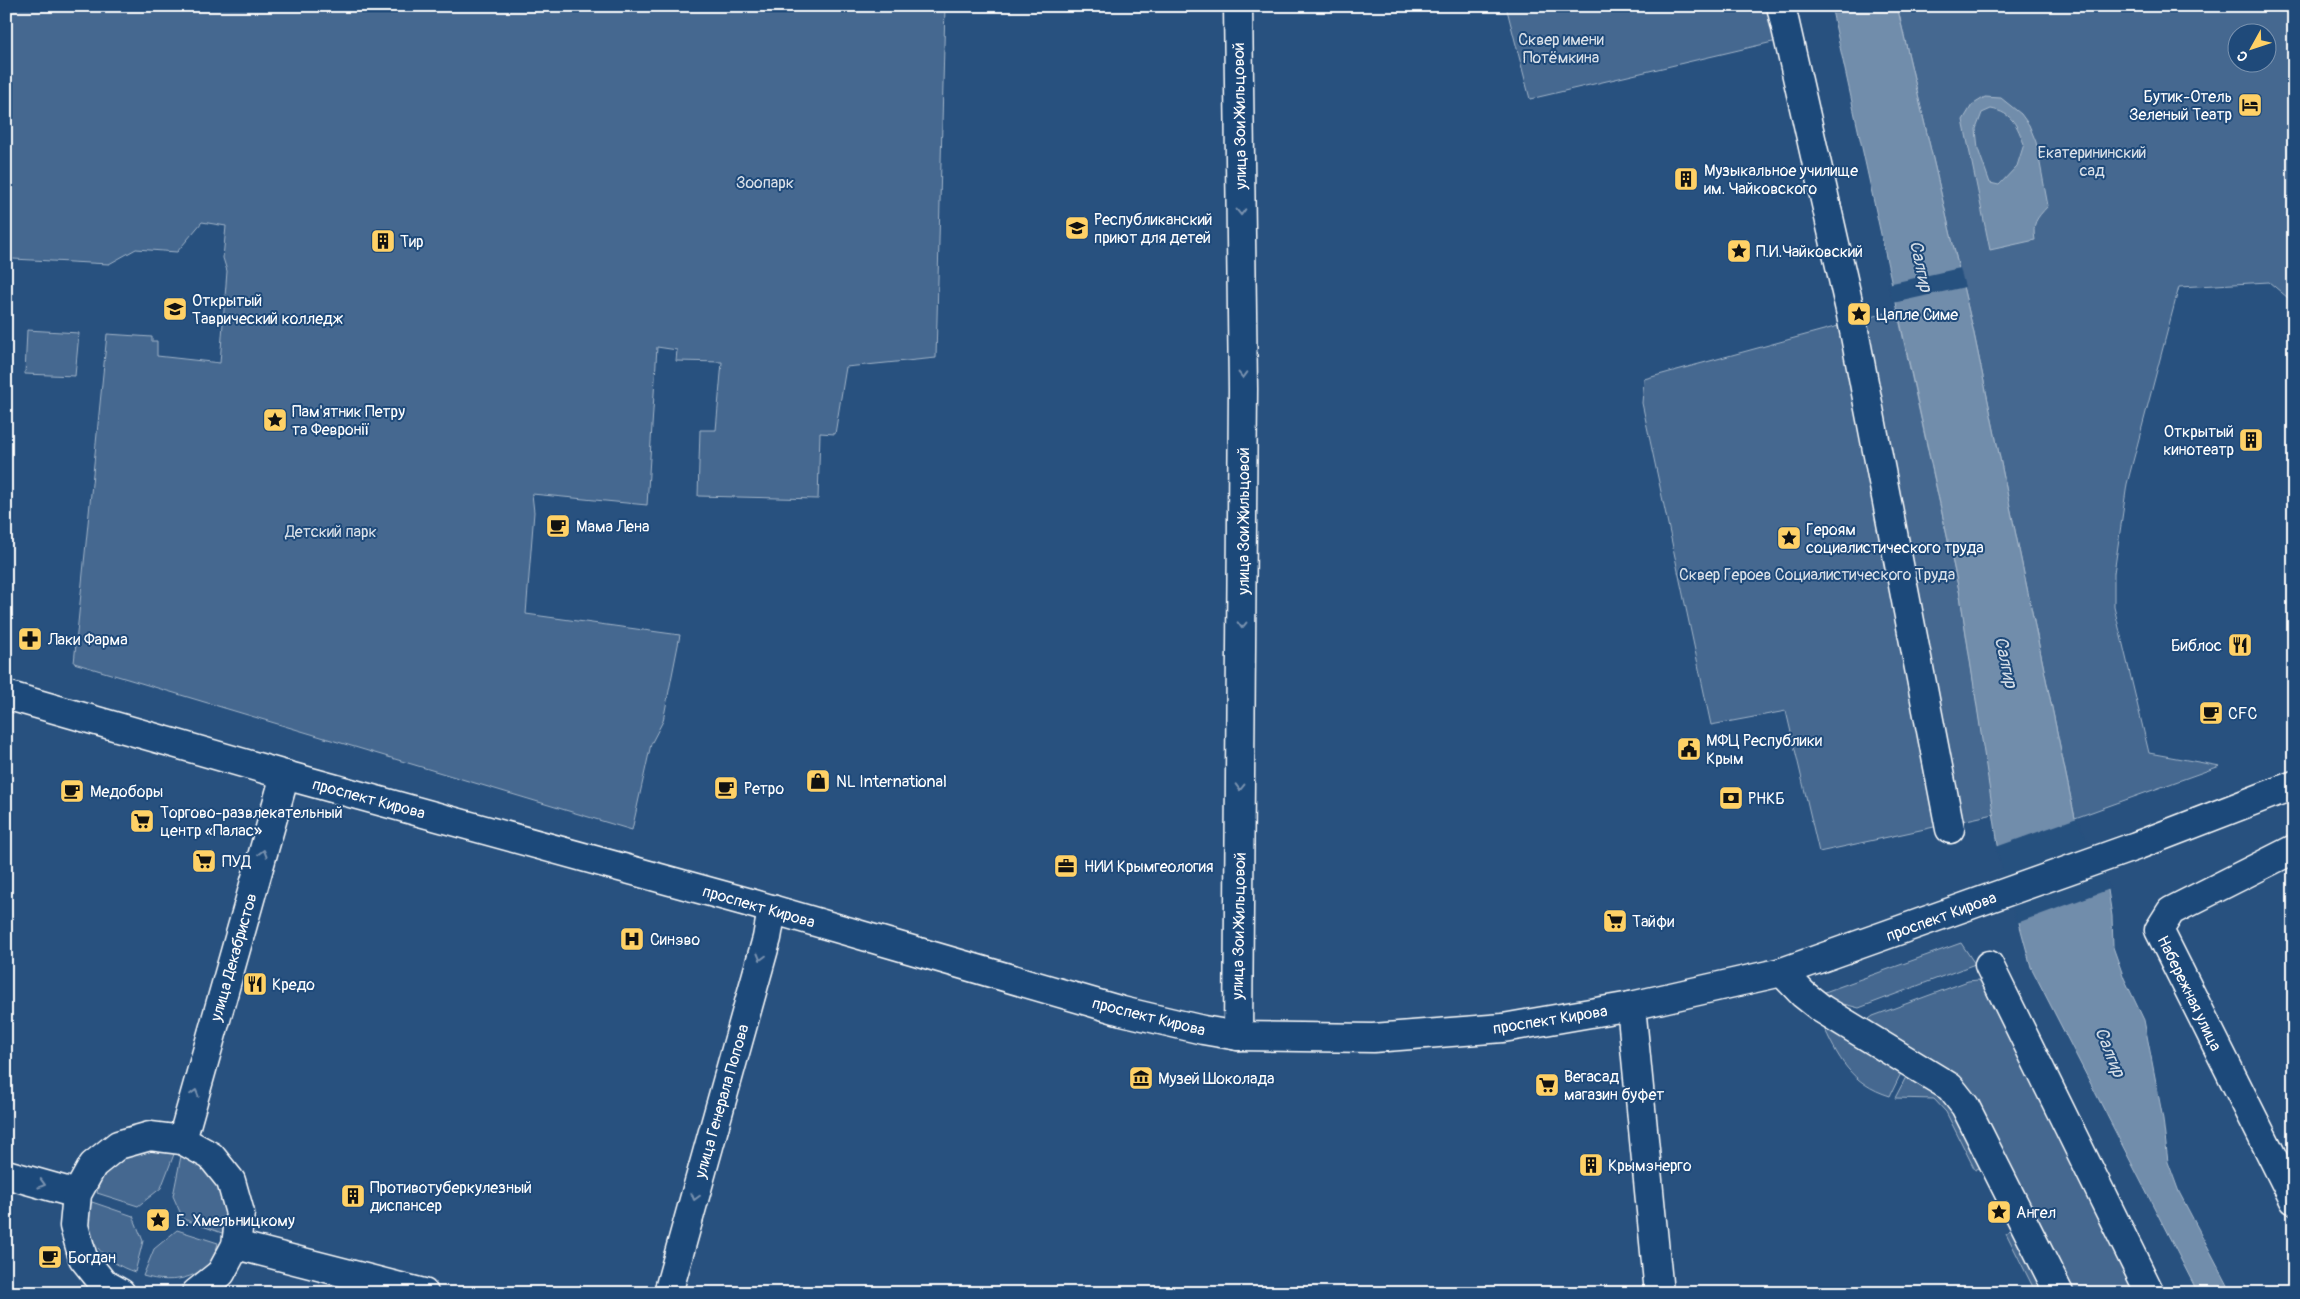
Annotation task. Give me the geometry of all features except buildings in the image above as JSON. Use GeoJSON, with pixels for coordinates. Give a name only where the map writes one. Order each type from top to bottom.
{"type":"FeatureCollection","features":[{"type":"Feature","properties":{"kind":"street","name":"улица Зои Жильцовой"},"geometry":{"type":"LineString","coordinates":[[1238,6],[1243,389],[1238,1036]]}},
{"type":"Feature","properties":{"kind":"street"},"geometry":{"type":"LineString","coordinates":[[1781,6],[1850,310],[1950,829]]}},
{"type":"Feature","properties":{"kind":"street","name":"проспект Кирова"},"geometry":{"type":"LineString","coordinates":[[6,695],[286,775],[772,909],[1122,1011],[1203,1030],[1238,1036],[1392,1037],[1503,1028],[1630,1006],[1782,972],[2136,846],[2294,785]]}},
{"type":"Feature","properties":{"kind":"street","name":"улица Декабристов"},"geometry":{"type":"LineString","coordinates":[[182,1140],[286,775]]}},
{"type":"Feature","properties":{"kind":"street","name":"Набережная улица"},"geometry":{"type":"LineString","coordinates":[[2294,849],[2171,911],[2158,930],[2294,1200]]}},
{"type":"Feature","properties":{"kind":"street","name":"улица Генерала Попова"},"geometry":{"type":"LineString","coordinates":[[668,1293],[767,938],[772,909]]}},
{"type":"Feature","properties":{"kind":"street"},"geometry":{"type":"LineString","coordinates":[[1989,965],[2150,1293]]}},
{"type":"Feature","properties":{"kind":"street"},"geometry":{"type":"LineString","coordinates":[[1782,972],[1803,994],[1822,1009],[1950,1088],[1965,1106],[2060,1293]]}},
{"type":"Feature","properties":{"kind":"street"},"geometry":{"type":"LineString","coordinates":[[1630,1006],[1659,1293]]}},
{"type":"Feature","properties":{"kind":"street"},"geometry":{"type":"LineString","coordinates":[[121,1293],[103,1283],[83,1258],[74,1226],[77,1194],[93,1165],[118,1145],[150,1136],[182,1140],[210,1156],[231,1181],[240,1213],[236,1245],[220,1273],[196,1293]]}},
{"type":"Feature","properties":{"kind":"street"},"geometry":{"type":"LineString","coordinates":[[6,1174],[77,1194]]}},
{"type":"Feature","properties":{"kind":"street"},"geometry":{"type":"LineString","coordinates":[[236,1245],[424,1293]]}},
{"type":"Feature","properties":{"kind":"green space","name":"Детский парк"},"geometry":{"type":"Polygon","coordinates":[[[945,6],[936,358],[846,367],[835,434],[820,433],[818,499],[698,496],[700,430],[716,430],[722,362],[676,361],[677,350],[657,347],[647,505],[532,494],[534,512],[526,614],[680,635],[663,721],[651,744],[632,830],[74,663],[107,334],[152,337],[152,341],[157,341],[157,356],[220,363],[227,271],[223,258],[226,226],[202,222],[177,252],[136,249],[109,264],[13,259],[6,256],[6,7],[945,6]]]}},
{"type":"Feature","properties":{"kind":"green space","name":"Сквер имени Потёмкина"},"geometry":{"type":"Polygon","coordinates":[[[1506,6],[1768,6],[1777,41],[1530,99],[1506,6]]]}},
{"type":"Feature","properties":{"kind":"green space","name":"Екатерининский сад"},"geometry":{"type":"Polygon","coordinates":[[[1897,6],[2294,6],[2294,303],[2269,282],[2179,287],[2127,484],[2114,573],[2114,607],[2149,753],[2220,766],[2075,818],[1973,329],[1897,6]]]}},
{"type":"Feature","properties":{"kind":"green space","name":"Сквер Героев Социалистического Труда"},"geometry":{"type":"Polygon","coordinates":[[[1897,310],[1960,595],[1994,814],[1819,852],[1786,711],[1711,725],[1642,403],[1644,379],[1897,310]]]}},
{"type":"Feature","properties":{"kind":"green space"},"geometry":{"type":"Polygon","coordinates":[[[27,330],[79,333],[75,376],[25,374],[27,330]]]}},
{"type":"Feature","properties":{"kind":"green space"},"geometry":{"type":"Polygon","coordinates":[[[1961,943],[1975,964],[1859,1008],[1832,1001],[1822,993],[1961,943]]]}},
{"type":"Feature","properties":{"kind":"green space"},"geometry":{"type":"Polygon","coordinates":[[[1978,980],[1985,984],[2140,1293],[2071,1293],[1975,1103],[1876,1028],[1869,1019],[1968,981],[1978,980]]]}},
{"type":"Feature","properties":{"kind":"green space"},"geometry":{"type":"Polygon","coordinates":[[[1822,1023],[1902,1071],[1890,1096],[1865,1084],[1847,1068],[1822,1023]]]}},
{"type":"Feature","properties":{"kind":"green space"},"geometry":{"type":"Polygon","coordinates":[[[1907,1075],[1941,1093],[1954,1109],[1983,1166],[1975,1170],[1946,1112],[1934,1099],[1895,1098],[1907,1075]]]}},
{"type":"Feature","properties":{"kind":"green space"},"geometry":{"type":"Polygon","coordinates":[[[147,1149],[176,1149],[161,1188],[138,1206],[97,1193],[99,1184],[109,1170],[122,1160],[147,1149]]]}},
{"type":"Feature","properties":{"kind":"green space"},"geometry":{"type":"Polygon","coordinates":[[[182,1151],[218,1185],[226,1207],[226,1220],[222,1233],[183,1219],[173,1196],[182,1151]]]}},
{"type":"Feature","properties":{"kind":"green space"},"geometry":{"type":"Polygon","coordinates":[[[92,1202],[133,1216],[143,1241],[135,1272],[113,1262],[96,1246],[88,1226],[88,1214],[92,1202]]]}},
{"type":"Feature","properties":{"kind":"green space"},"geometry":{"type":"Polygon","coordinates":[[[2014,1227],[2047,1293],[2036,1293],[2006,1233],[2014,1227]]]}},
{"type":"Feature","properties":{"kind":"green space"},"geometry":{"type":"Polygon","coordinates":[[[177,1230],[218,1243],[208,1265],[199,1272],[178,1279],[166,1280],[143,1276],[154,1249],[177,1230]]]}},
{"type":"Feature","properties":{"kind":"water","name":"Салгир"},"geometry":{"type":"Polygon","coordinates":[[[1831,6],[1897,6],[1973,329],[2075,818],[2108,890],[2112,916],[2113,947],[2124,978],[2144,1020],[2163,1119],[2168,1162],[2179,1192],[2232,1293],[2198,1293],[2031,967],[1998,845],[1960,595],[1831,6]]]}},
{"type":"Feature","properties":{"kind":"water"},"geometry":{"type":"Polygon","coordinates":[[[1985,97],[2001,98],[2021,114],[2029,125],[2036,142],[2048,206],[2040,214],[2036,222],[2034,229],[2035,240],[1990,250],[1963,120],[1972,105],[1985,97]],[[1991,109],[1982,113],[1976,129],[1978,149],[1990,183],[1999,185],[2017,166],[2024,144],[2013,121],[1998,111],[1991,109]]]}},
{"type":"Feature","properties":{"kind":"pier"},"geometry":{"type":"Polygon","coordinates":[[[1960,268],[1965,287],[1893,303],[1888,284],[1960,268]]]}},
{"type":"Feature","properties":{"kind":"pier"},"geometry":{"type":"Polygon","coordinates":[[[2077,818],[2110,889],[2017,923],[1996,847],[2077,818]]]}},
{"type":"Feature","properties":{"kind":"place","name":"Бутик-Отель Зеленый Театр"},"geometry":{"type":"Point","coordinates":[2250,105]}},
{"type":"Feature","properties":{"kind":"place","name":"Музыкальное училище им. Чайковского"},"geometry":{"type":"Point","coordinates":[1686,179]}},
{"type":"Feature","properties":{"kind":"place","name":"Республиканский приют для детей"},"geometry":{"type":"Point","coordinates":[1077,228]}},
{"type":"Feature","properties":{"kind":"place","name":"Тир"},"geometry":{"type":"Point","coordinates":[383,241]}},
{"type":"Feature","properties":{"kind":"place","name":"П.И.Чайковский"},"geometry":{"type":"Point","coordinates":[1739,251]}},
{"type":"Feature","properties":{"kind":"place","name":"Открытый Таврический колледж"},"geometry":{"type":"Point","coordinates":[175,309]}},
{"type":"Feature","properties":{"kind":"place","name":"Цапле Симе"},"geometry":{"type":"Point","coordinates":[1859,314]}},
{"type":"Feature","properties":{"kind":"place","name":"Пам'ятник Петру та Февронії"},"geometry":{"type":"Point","coordinates":[275,420]}},
{"type":"Feature","properties":{"kind":"place","name":"Открытый кинотеатр"},"geometry":{"type":"Point","coordinates":[2251,440]}},
{"type":"Feature","properties":{"kind":"place","name":"Мама Лена"},"geometry":{"type":"Point","coordinates":[558,526]}},
{"type":"Feature","properties":{"kind":"place","name":"Героям социалистического труда"},"geometry":{"type":"Point","coordinates":[1789,538]}},
{"type":"Feature","properties":{"kind":"place","name":"Лаки Фарма"},"geometry":{"type":"Point","coordinates":[30,639]}},
{"type":"Feature","properties":{"kind":"place","name":"Библос"},"geometry":{"type":"Point","coordinates":[2240,645]}},
{"type":"Feature","properties":{"kind":"place","name":"CFC"},"geometry":{"type":"Point","coordinates":[2211,713]}},
{"type":"Feature","properties":{"kind":"place","name":"МФЦ Республики Крым"},"geometry":{"type":"Point","coordinates":[1689,749]}},
{"type":"Feature","properties":{"kind":"place","name":"NL International"},"geometry":{"type":"Point","coordinates":[818,781]}},
{"type":"Feature","properties":{"kind":"place","name":"Ретро"},"geometry":{"type":"Point","coordinates":[726,788]}},
{"type":"Feature","properties":{"kind":"place","name":"Медоборы"},"geometry":{"type":"Point","coordinates":[72,791]}},
{"type":"Feature","properties":{"kind":"place","name":"РНКБ"},"geometry":{"type":"Point","coordinates":[1731,798]}},
{"type":"Feature","properties":{"kind":"place","name":"Торгово-развлекательный центр «Палас»"},"geometry":{"type":"Point","coordinates":[142,821]}},
{"type":"Feature","properties":{"kind":"place","name":"ПУД"},"geometry":{"type":"Point","coordinates":[204,861]}},
{"type":"Feature","properties":{"kind":"place","name":"НИИ Крымгеология"},"geometry":{"type":"Point","coordinates":[1066,866]}},
{"type":"Feature","properties":{"kind":"place","name":"Тайфи"},"geometry":{"type":"Point","coordinates":[1615,921]}},
{"type":"Feature","properties":{"kind":"place","name":"Синэво"},"geometry":{"type":"Point","coordinates":[632,939]}},
{"type":"Feature","properties":{"kind":"place","name":"Кредо"},"geometry":{"type":"Point","coordinates":[255,984]}},
{"type":"Feature","properties":{"kind":"place","name":"Музей Шоколада"},"geometry":{"type":"Point","coordinates":[1141,1078]}},
{"type":"Feature","properties":{"kind":"place","name":"Вегасад магазин буфет"},"geometry":{"type":"Point","coordinates":[1547,1085]}},
{"type":"Feature","properties":{"kind":"place","name":"Крымэнерго"},"geometry":{"type":"Point","coordinates":[1591,1165]}},
{"type":"Feature","properties":{"kind":"place","name":"Противотуберкулезный диспансер"},"geometry":{"type":"Point","coordinates":[353,1196]}},
{"type":"Feature","properties":{"kind":"place","name":"Ангел"},"geometry":{"type":"Point","coordinates":[1999,1212]}},
{"type":"Feature","properties":{"kind":"place","name":"Б. Хмельницкому"},"geometry":{"type":"Point","coordinates":[158,1220]}},
{"type":"Feature","properties":{"kind":"place","name":"Богдан"},"geometry":{"type":"Point","coordinates":[50,1257]}},
{"type":"Feature","properties":{"kind":"park label","name":"Зоопарк"},"geometry":{"type":"Point","coordinates":[765,182]}}]}
